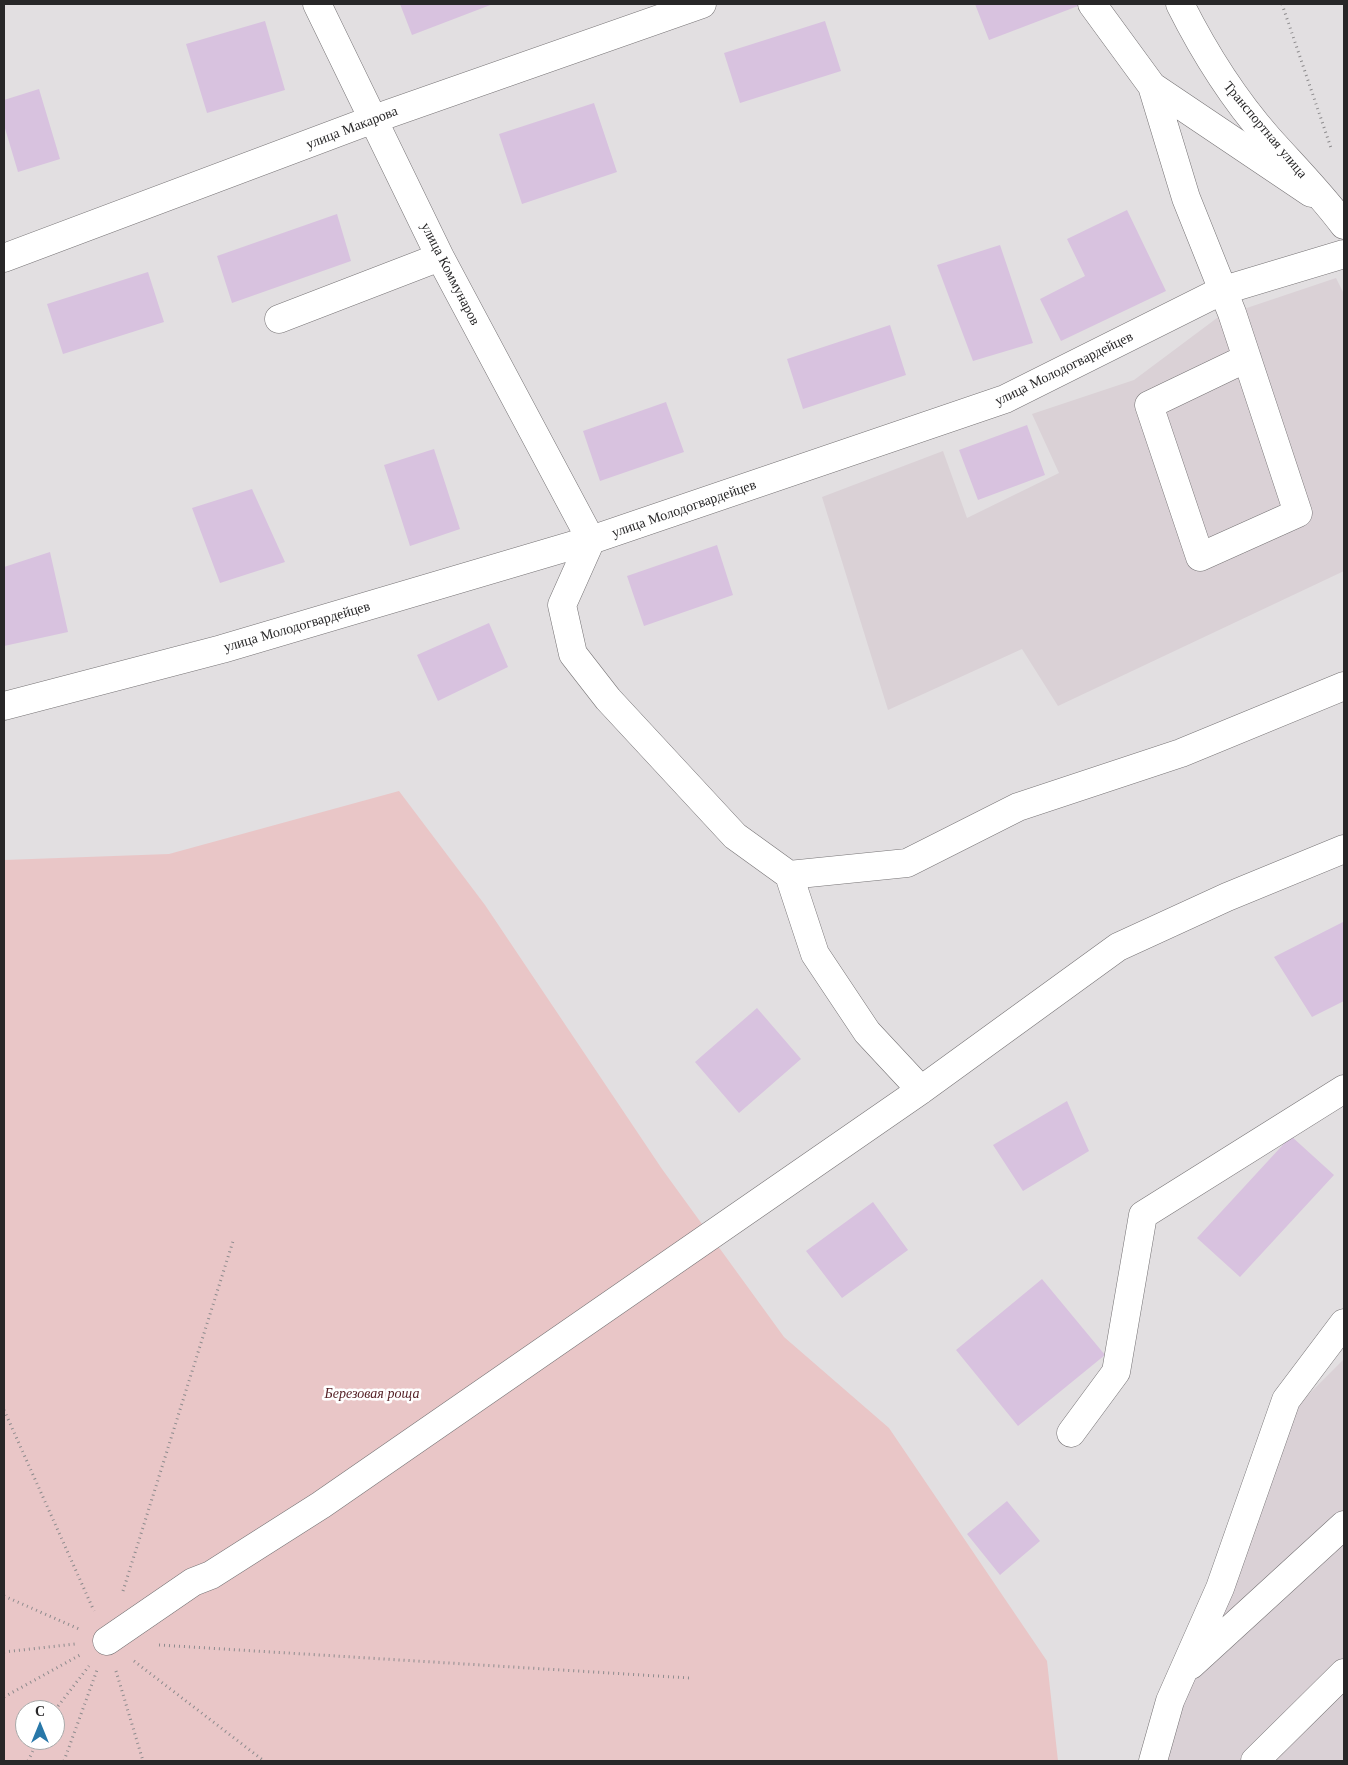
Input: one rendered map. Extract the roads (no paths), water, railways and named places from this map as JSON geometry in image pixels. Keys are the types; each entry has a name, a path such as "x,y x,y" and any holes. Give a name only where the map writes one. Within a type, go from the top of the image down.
{"street":[{"name":"улица Коммунаров","path":"317,4 440,257 592,540"},
{"name":"улица Макарова","path":"4,258 374,119 702,4"},
{"path":"1092,4 1152,86 1336,214"},
{"name":"Транспортная улица","path":"1180,4 1196,36 1225,83 1267,137 1336,214"},
{"path":"1152,86 1186,198 1232,313 1247,358 1298,513 1200,557 1149,405 1247,358"},
{"name":"улица Молодогвардейцев","path":"4,706 222,649 592,540 1005,399 1222,291 1344,254"},
{"path":"279,319 440,257"},
{"path":"592,540 562,604 573,654 608,699 735,836 789,875 815,954 867,1032 921,1090"},
{"path":"789,875 907,863 1018,807 1181,753 1344,686"},
{"path":"107,1641 193,1582 211,1574 321,1504 921,1090 1118,947 1227,897 1344,849"},
{"path":"1071,1433 1116,1372 1143,1215 1344,1089"},
{"path":"1153,1761 1170,1701 1220,1588 1286,1400 1344,1322"},
{"path":"1182,1673 1344,1524"},
{"path":"1255,1761 1344,1673"}],"park label":[{"name":"Березовая роща","path":"372,1394"}]}
